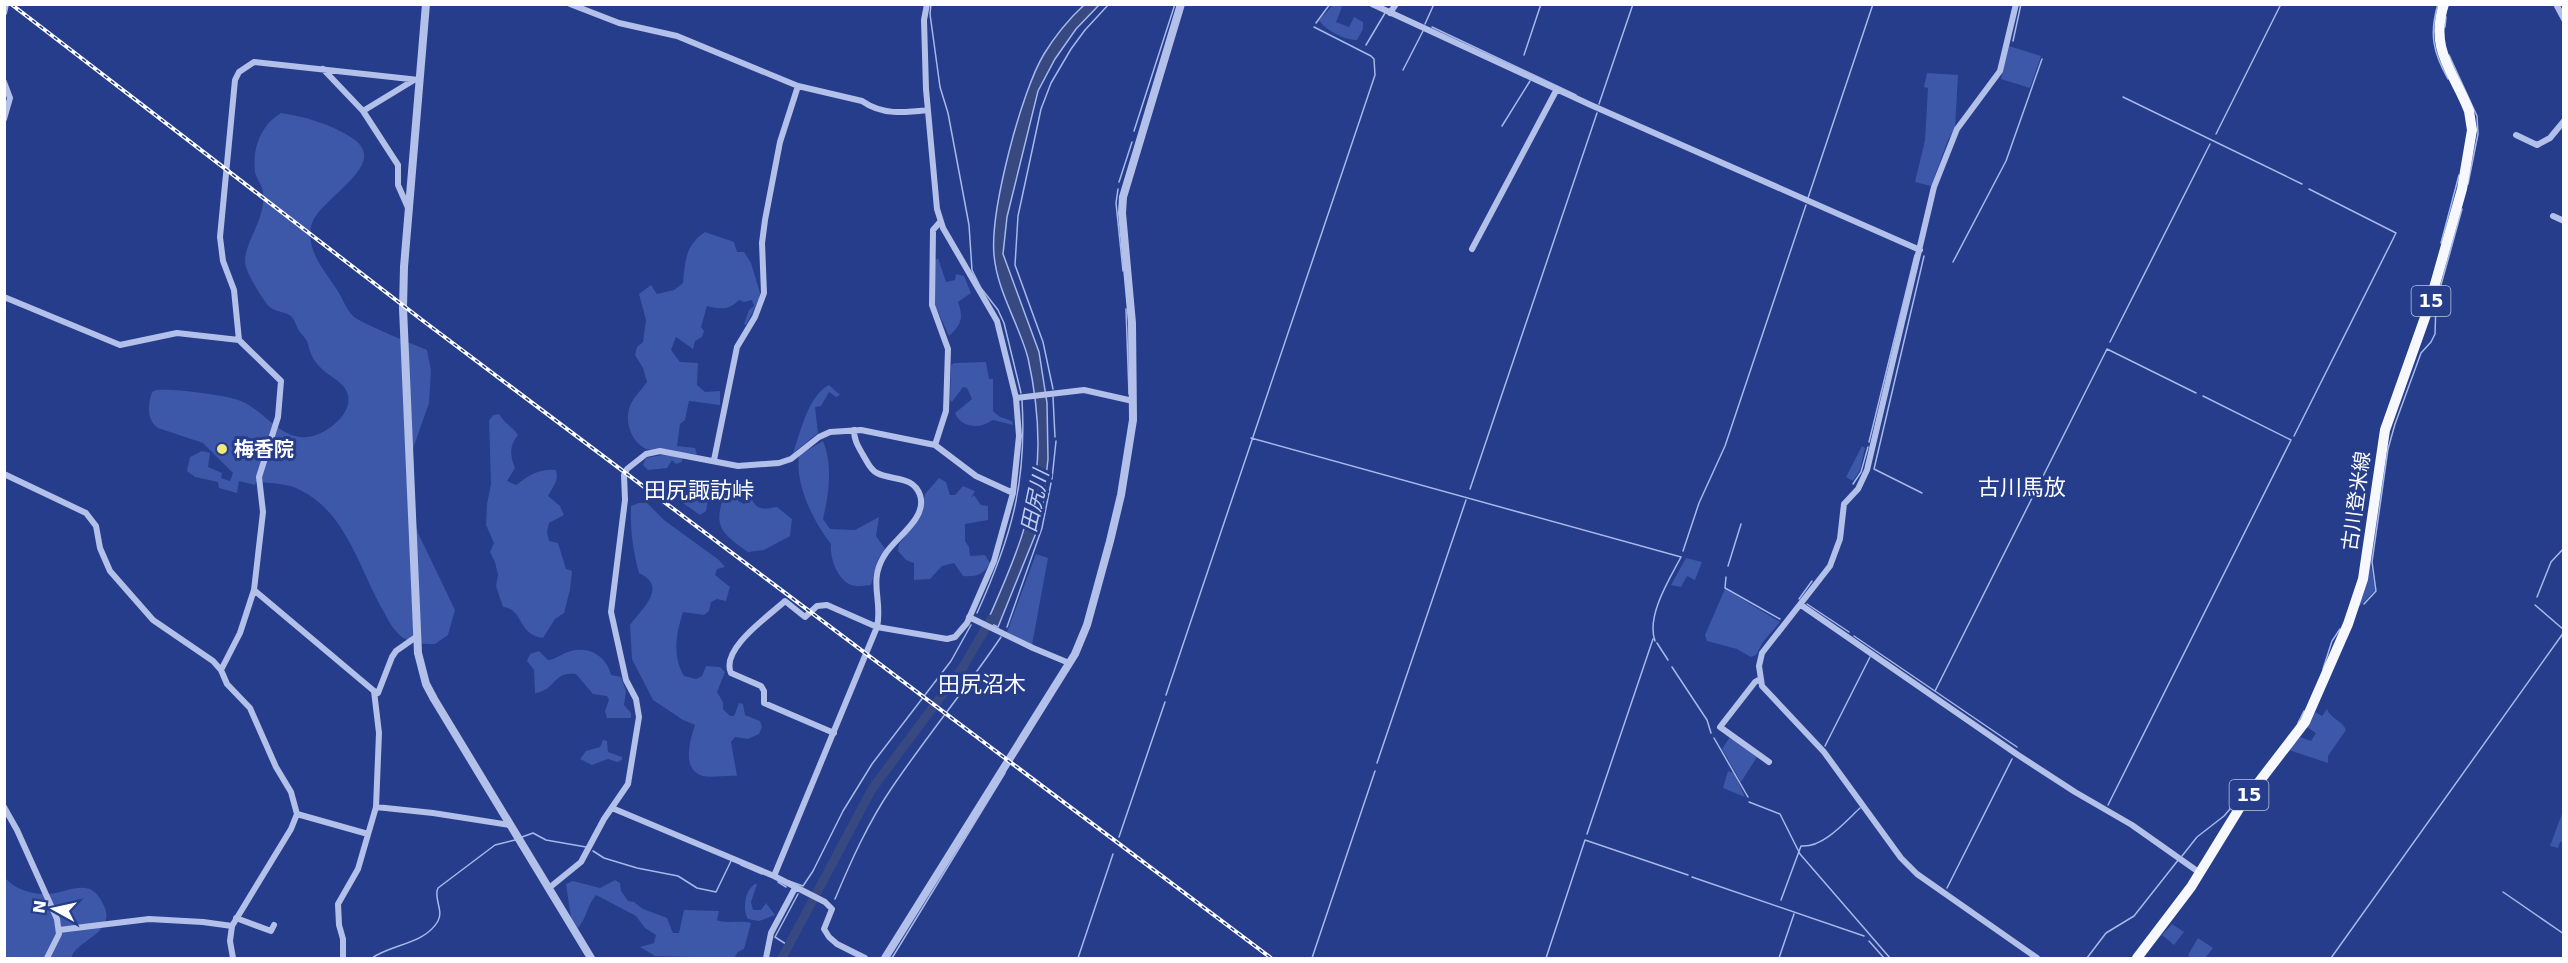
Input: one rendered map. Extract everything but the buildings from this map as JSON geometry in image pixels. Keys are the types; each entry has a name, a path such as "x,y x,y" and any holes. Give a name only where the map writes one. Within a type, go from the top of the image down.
{"main road":[{"name":"古川登米線","path":"2137,958 2200,873 2242,804 2305,722 2357,600 2366,559 2381,446 2436,285 2462,189 2471,140 2472,120 2469,111 2440,50 2439,28 2444,4"}],"street":[{"path":"4,13 6,4"},
{"path":"426,4 417,80 404,267 403,331 417,637 421,669 426,684 591,958"},
{"path":"570,4 619,23 677,36 798,86 862,101 870,107 895,113 927,110"},
{"path":"834,733 764,703 764,691 761,686 731,674 730,658 737,645 785,601 805,617 817,606 827,605 877,627 947,639 955,637 969,617 994,561 1013,493 1019,436 1016,398 997,321 940,222 934,193 927,110 924,20 927,4"},
{"path":"885,958 1069,663 1087,625 1110,541 1130,449 1133,401 1132,323 1122,213 1123,197 1181,4"},
{"path":"1372,4 1920,250"},
{"path":"1390,13 1396,4"},
{"path":"2016,4 2000,71 1957,129 1934,187 1867,470 1858,489 1844,504 1839,539 1830,566 1762,653 1759,661 1760,679 1768,693 1824,752 1901,858 1917,874 2037,958"},
{"path":"2556,4 2564,19"},
{"path":"239,340 234,290 223,261 220,237 235,80 239,72 254,62 417,80"},
{"path":"322,69 363,111 398,165 398,185 409,211"},
{"path":"363,111 417,80"},
{"path":"4,82 10,98 9,109 4,119"},
{"path":"714,460 737,347 742,335 755,317 764,293 762,243 765,220 780,142 798,86"},
{"path":"1472,249 1557,89"},
{"path":"2516,135 2537,145 2550,138 2564,121"},
{"path":"2553,216 2564,221"},
{"path":"935,445 946,411 948,349 932,305 933,230 940,222"},
{"path":"4,297 120,345 177,333 239,340 281,381 278,417 259,477 264,512 254,590 240,633 221,670"},
{"path":"1016,398 1084,390 1133,401"},
{"path":"774,876 877,627 879,618 875,581 878,568 884,555 920,512 920,496 908,481 880,475 871,469 855,441 854,430"},
{"path":"549,888 581,862 628,784 639,717 636,699 626,680 612,621 626,500 624,475 627,469 646,454 660,452 752,467 779,464 830,432 854,430 935,445 976,476 1013,493"},
{"path":"4,474 86,513 96,526 100,548 110,571 153,620 213,661 221,670 227,684 250,708 276,767 291,792 297,814 291,829 232,926 230,941 233,958"},
{"path":"254,590 378,693 396,651 417,637"},
{"path":"1801,604 2074,792 2132,825 2200,873"},
{"path":"969,617 1069,663"},
{"path":"1760,679 1755,682 1720,727 1769,762"},
{"path":"343,958 338,904 358,868 376,807 379,733 374,691"},
{"path":"4,807 22,840 57,919 58,938 47,958"},
{"path":"376,807 510,825"},
{"path":"612,808 774,876 825,902 832,909 824,929 829,937 865,958"},
{"path":"297,814 368,834"},
{"path":"766,958 771,933 795,888"},
{"path":"236,918 271,931 274,925"},
{"path":"59,930 149,919 232,926"}],"shaded area":[{"path":"1334,4 1342,7 1336,22 1349,27 1354,17 1363,22 1363,29 1357,40 1335,34 1319,20"},
{"path":"2009,46 2041,56 2030,88 2001,79"},
{"path":"1927,73 1958,75 1955,129 1948,140 1931,186 1915,182 1925,140 1928,88 1924,87"},
{"path":"281,113 333,127 349,136 361,147 364,158 359,169 316,216 311,227 310,236 314,254 353,316 427,350 431,370 429,403 408,463 407,484 418,533 455,610 448,635 435,644 410,641 396,632 375,596 351,545 330,514 317,501 297,488 285,485 256,482 255,485 239,481 237,493 219,488 218,482 195,477 187,471 190,457 202,451 210,453 208,467 222,473 221,478 230,481 233,473 203,443 158,428 151,420 149,407 152,392 156,390 199,392 241,401 294,436 305,437 323,432 342,416 346,409 348,395 344,387 315,362 307,342 292,317 268,306 247,270 245,261 249,242 262,211 262,188 255,172 255,154 263,131"},
{"path":"705,232 734,242 737,252 744,252 751,263 760,293 759,299 746,325 744,324 749,310 754,306 752,300 744,302 739,300 724,308 707,306 701,327 704,331 702,337 695,341 693,349 676,337 671,350 680,362 698,363 697,385 705,392 720,391 720,405 689,401 685,420 680,424 677,446 695,448 697,454 646,449 633,437 628,421 630,406 647,382 643,368 635,355 637,347 643,342 646,320 639,294 651,285 657,294 674,290 683,283 687,254 693,243"},
{"path":"938,258 946,282 955,280 956,274 964,276 971,293 958,302 961,313 960,321 949,336 934,303 935,261"},
{"path":"986,362 989,379 993,379 993,411 1000,417 1012,421 1013,425 993,420 983,425 967,425 955,413 972,399 967,388 963,387 952,402 950,400 951,365"},
{"path":"829,385 840,395 836,397 829,392 821,406 815,407 818,433 793,453 810,406 822,390"},
{"path":"499,414 518,435 511,451 515,468 507,481 516,485 525,478 545,470 556,470 557,474 548,496 560,506 564,515 549,523 547,532 549,541 558,543 566,569 572,571 564,613 555,619 543,638 529,632 514,612 503,607 496,586 498,575 490,552 494,543 486,525 491,484 489,421 493,415"},
{"path":"823,441 828,460 829,480 823,519 830,529 855,530 879,517 876,536 885,549 878,559 871,585 850,584 840,576 832,556 831,544 812,514 803,490 798,466 799,455"},
{"path":"1862,446 1865,448 1860,470 1853,481 1846,477"},
{"path":"662,455 682,457 682,462 676,464 672,460 667,468 648,470 643,465 646,458"},
{"path":"939,478 946,482 950,495 955,495 963,486 975,491 971,498 974,495 981,505 988,506 988,520 965,524 965,541 969,547 970,556 985,555 990,563 982,573 976,575 963,576 954,563 942,566 930,579 914,580 914,563 906,560 898,551 899,544 920,518 925,494"},
{"path":"734,480 739,486 738,501 744,504 752,500 757,506 763,508 777,507 792,519 790,536 764,550 748,552 728,537 720,523 719,516 728,483"},
{"path":"2382,485 2371,566 2375,590 2357,609"},
{"path":"697,495 708,500 706,511 700,515 683,503 685,498"},
{"path":"647,503 664,520 719,560 725,567 717,569 715,575 730,587 726,601 717,599 711,602 709,611 704,615 683,612 677,637 677,653 684,676 696,679 702,676 706,666 720,667 725,672 717,692 723,702 723,709 730,716 734,716 739,703 743,704 745,715 760,721 762,727 759,734 748,739 735,737 731,742 737,776 706,777 696,773 689,761 691,738 695,725 683,720 653,700 632,659 630,625 646,605 652,591 652,585 648,579 639,573 634,548 631,506"},
{"path":"1036,554 1048,558 1032,645 1007,632"},
{"path":"1686,558 1702,562 1695,580 1687,576 1681,587 1671,585"},
{"path":"1725,589 1780,622 1763,642 1756,655 1751,657 1737,649 1707,641 1705,635"},
{"path":"578,650 597,654 606,663 611,675 621,677 626,691 624,705 631,713 631,718 607,718 605,711 609,700 607,696 593,694 576,674 563,675 547,688 535,693 534,670 527,661 530,654 539,651 548,660"},
{"path":"2327,709 2346,730 2328,756 2328,763 2289,750 2300,737 2311,741 2316,733 2305,726 2315,712 2322,716"},
{"path":"1730,737 1757,757 1741,782 1722,749"},
{"path":"603,740 607,741 608,752 622,757 622,760 617,762 608,759 592,765 580,759 586,751 600,747"},
{"path":"1728,771 1734,773 1745,797 1723,788"},
{"path":"2563,811 2563,842 2560,842 2558,848 2550,846"},
{"path":"4,877 16,887 36,893 50,894 76,888 91,890 98,895 105,908 105,922 71,958 5,958"},
{"path":"615,880 620,883 621,891 628,901 667,918 673,933 679,933 684,910 719,911 717,920 751,923 744,949 734,958 655,956 640,947 654,943 656,935 645,928 636,916 596,895 578,928 571,918 566,884 573,881 600,888"},
{"path":"757,884 751,902 753,910 761,910 766,903 775,915 759,921 748,919 745,910 747,895"},
{"path":"2172,924 2184,932 2174,945 2162,935"},
{"path":"2198,938 2213,948 2205,958 2190,958 2188,955"}],"water":[{"path":"1084,5 1099,5 1076,29 1055,59 1038,91 1007,217 1003,254 1039,352 1047,403 1048,459 1043,504 1036,533 998,627 987,622 1022,536 1034,491 1038,444 1035,401 1028,358 999,282 996,268 994,235 997,210 1009,152 1035,72 1053,41"}],"waterway":[{"path":"931,4 930,14 940,87 948,113 969,225 972,270 1004,323 1021,393"},
{"path":"1053,389 1043,342 1015,265 1018,216 1041,109 1051,83 1071,49 1109,4"},
{"path":"1134,131 1175,4"},
{"path":"1316,23 1330,4"},
{"path":"1425,24 1434,4"},
{"path":"1524,55 1541,4"},
{"path":"1599,104 1633,4"},
{"path":"1808,198 1873,4"},
{"path":"2013,41 2021,4"},
{"path":"2216,134 2281,4"},
{"path":"2438,4 2433,34 2434,43 2448,79"},
{"path":"1366,45 1385,13"},
{"path":"2445,27 2446,17"},
{"path":"1166,695 1375,75 1374,59 1371,56 1314,27"},
{"path":"1432,27 1576,95"},
{"path":"1403,70 1423,31"},
{"path":"2449,55 2477,116 2478,134 2468,184"},
{"path":"1953,262 2006,161 2042,59"},
{"path":"1502,126 1530,81"},
{"path":"2123,97 2302,184"},
{"path":"1470,489 1597,113"},
{"path":"1119,182 1132,142"},
{"path":"2110,342 2210,144"},
{"path":"2441,243 2459,175"},
{"path":"1118,189 1116,203 1123,271"},
{"path":"2294,436 2396,233 2309,189"},
{"path":"1683,551 1699,503 1725,446 1806,205"},
{"path":"2364,604 2376,591 2372,562 2388,449 2421,353 2435,334 2436,303 2462,209"},
{"path":"1869,442 1915,255"},
{"path":"1922,493 1874,469 1924,256"},
{"path":"1126,309 1129,394"},
{"path":"1935,691 2107,349 2196,393"},
{"path":"2108,805 2291,440 2203,396"},
{"path":"1053,397 1055,437"},
{"path":"977,613 999,560 1014,510 1022,458 1022,400"},
{"path":"1251,438 1681,557 1656,610 1653,631 1655,641"},
{"path":"1052,479 1056,441"},
{"path":"1853,484 1861,472 1868,447"},
{"path":"1007,627 1042,528 1051,483"},
{"path":"1377,763 1466,500"},
{"path":"1728,566 1741,524"},
{"path":"2537,597 2551,562 2564,548"},
{"path":"1726,577 1725,588 1780,619"},
{"path":"1799,599 1812,581"},
{"path":"1807,604 1849,632"},
{"path":"2535,605 2564,630"},
{"name":"田尻川","path":"782,958 872,789 963,667 991,619"},
{"path":"789,881 803,886 843,811 872,764 951,661 971,625"},
{"path":"2323,669 2332,641 2340,629"},
{"path":"2331,958 2564,632"},
{"path":"1854,636 2017,747"},
{"path":"835,899 860,843 883,802 1001,637"},
{"path":"1587,834 1653,639"},
{"path":"1657,643 1668,660"},
{"path":"1825,746 1870,657"},
{"path":"1672,667 1707,720 1711,733"},
{"path":"1119,837 1165,702"},
{"path":"2298,723 2304,711"},
{"path":"1714,738 1748,797"},
{"path":"1947,888 2012,759"},
{"path":"1312,958 1375,771"},
{"path":"892,958 1005,773"},
{"path":"2182,856 2197,837 2224,816 2247,789"},
{"path":"1749,802 1780,814 1800,854 1890,958"},
{"path":"1781,900 1801,846 1809,846 1825,839 1860,808"},
{"path":"522,837 533,833 546,840 586,847"},
{"path":"372,958 425,935 440,917 438,888 495,845 515,840"},
{"path":"1546,958 1585,840 1688,875"},
{"path":"593,851 604,858 637,868 678,876 697,888 716,892 731,861"},
{"path":"1078,958 1113,854"},
{"path":"2087,958 2106,933 2134,916 2179,859"},
{"path":"741,865 762,874"},
{"path":"1692,877 1864,936"},
{"path":"778,882 786,887"},
{"path":"2503,892 2564,934"},
{"path":"789,946 775,937 798,894"},
{"path":"1779,958 1794,914"},
{"path":"1869,941 1884,958"}],"railway":[{"path":"11,4 422,320 1271,958"}],"place":[{"name":"梅香院","path":"222,449"}],"district":[{"name":"古川馬放","path":"2022,487"},
{"name":"田尻諏訪峠","path":"699,490"},
{"name":"田尻沼木","path":"982,684"}]}
